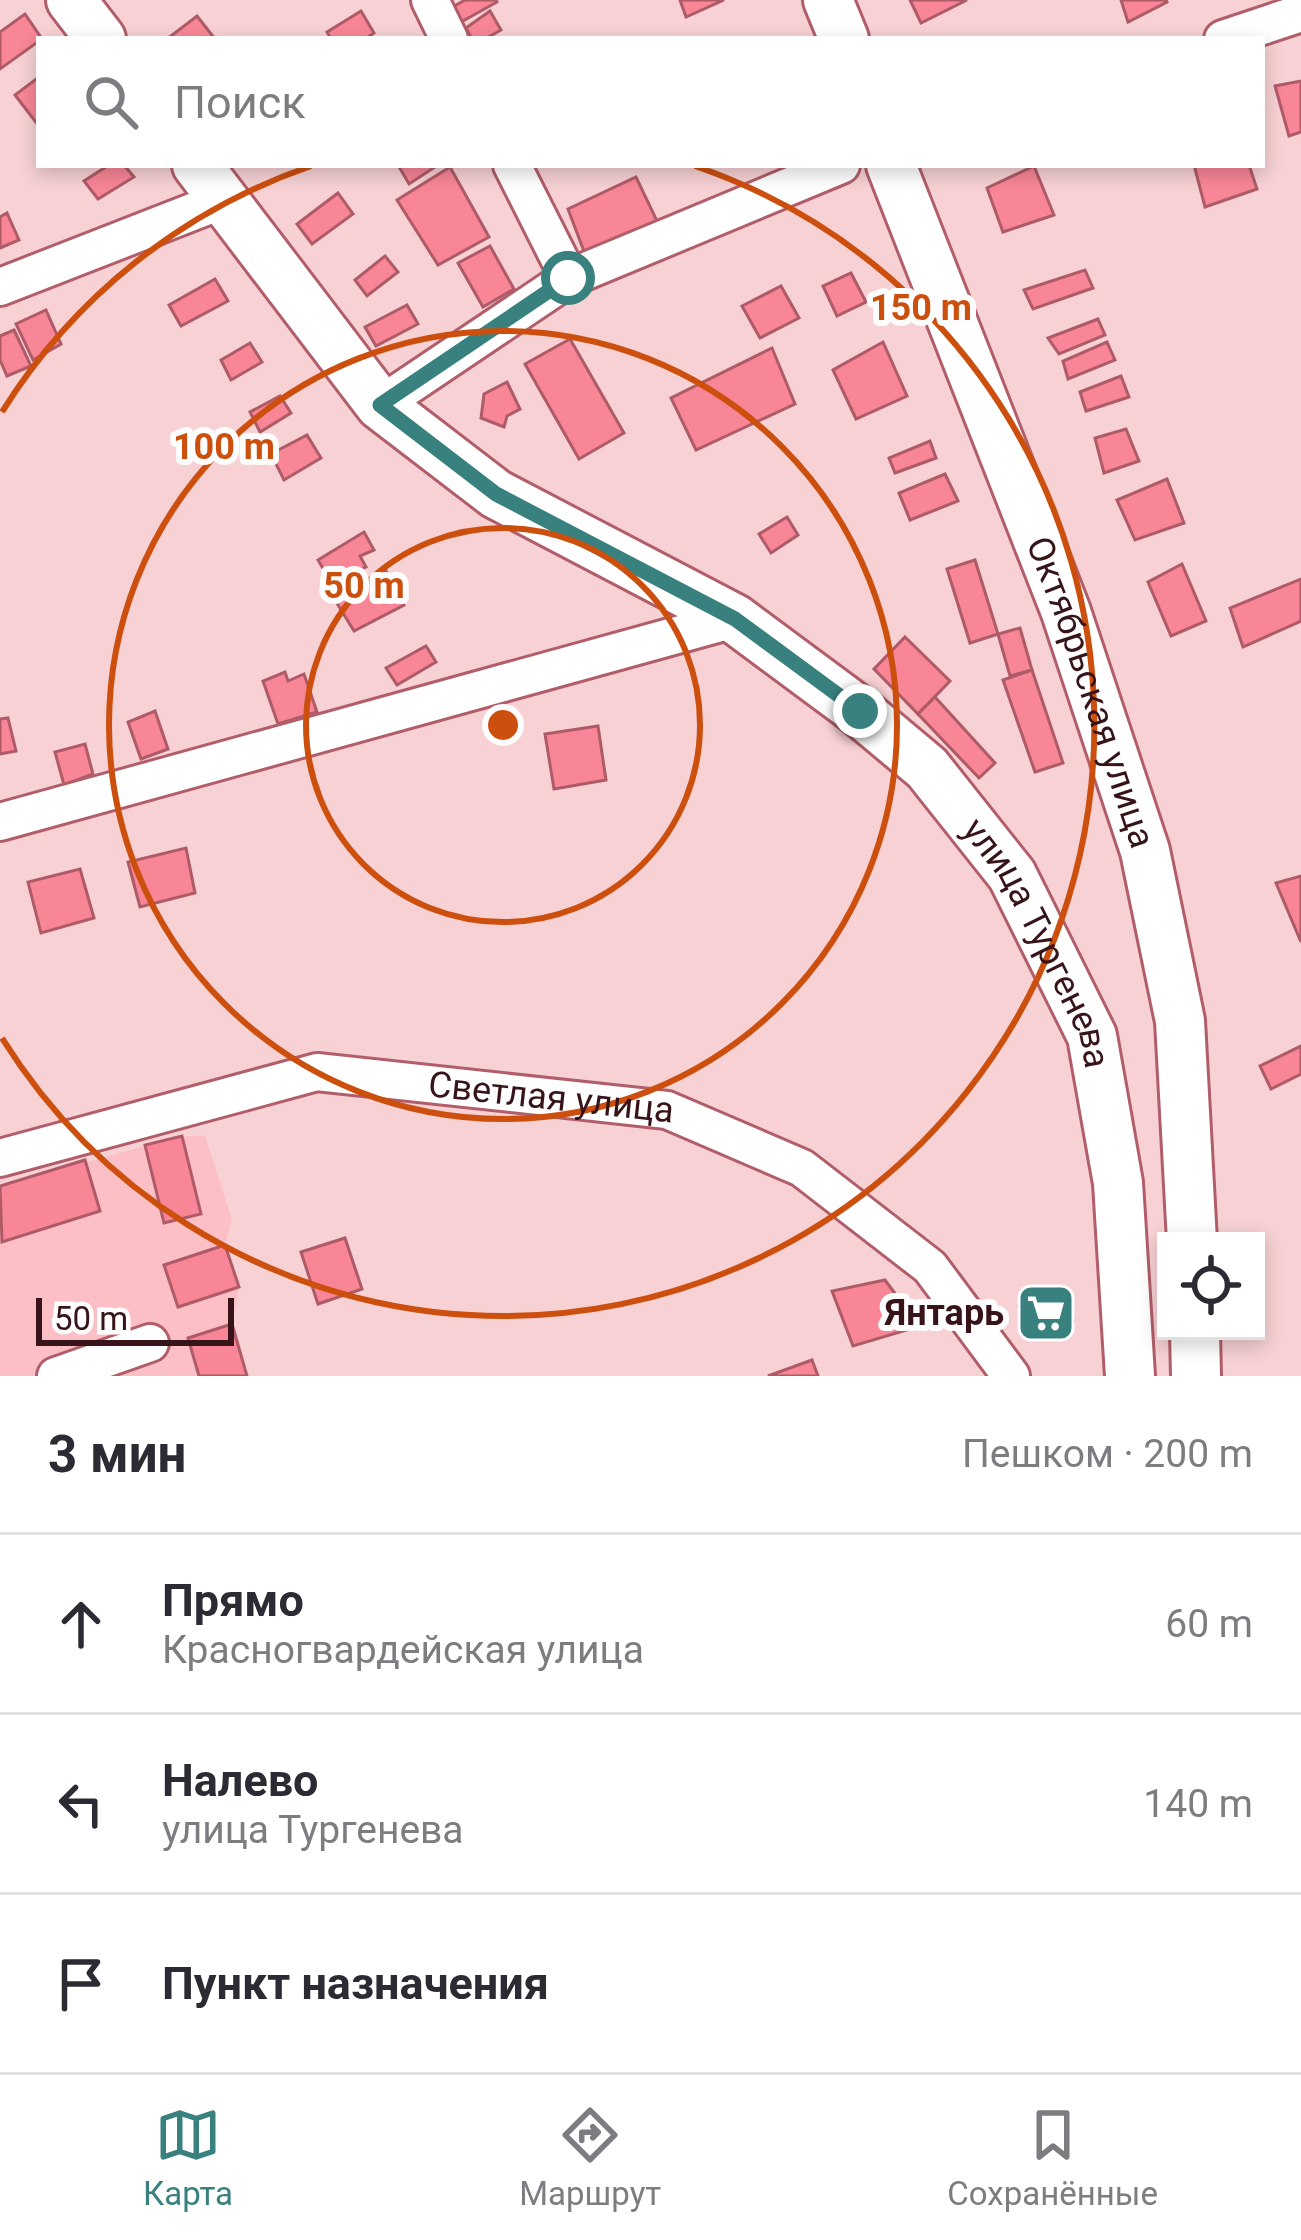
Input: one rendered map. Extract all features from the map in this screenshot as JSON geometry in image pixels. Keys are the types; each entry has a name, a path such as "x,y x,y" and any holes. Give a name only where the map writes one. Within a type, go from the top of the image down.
{"main road":[{"path":"71,0 99,36"},
{"path":"828,0 843,36"},
{"name":"Октябрьская улица","path":"892,168 1066,612 1145,851 1180,1021 1192,1232"},
{"name":"улица Тургенева","path":"210,182 380,405 496,494 735,619 860,711 927,768 1012,875 1092,1036 1118,1183 1130,1376"},
{"path":"1195,1340 1196,1376"}],"street":[{"path":"430,0 448,36"},
{"path":"1232,36 1301,14"},
{"path":"513,168 568,278"},
{"path":"380,405 568,278 835,168"},
{"path":"0,287 210,182"},
{"path":"0,822 735,619"},
{"name":"Светлая улица","path":"0,1158 317,1072 667,1111 802,1168 930,1268 1002,1374"},
{"path":"56,1376 150,1343"}],"shaded area":[{"path":"182,1136 205,1136 232,1220 225,1245 239,1287 232,1324 247,1376 0,1376 0,1186"}],"building":[{"path":"465,0 497,2 461,22 451,8"},
{"path":"680,0 724,0 686,17"},
{"path":"910,0 967,0 921,23"},
{"path":"1121,0 1166,0 1167,2 1128,22"},
{"path":"361,11 374,33 329,36 327,32"},
{"path":"490,11 501,30 490,36 470,36 466,28"},
{"path":"25,14 40,36 0,69 0,32"},
{"path":"197,16 213,36 171,36"},
{"path":"36,79 36,122 15,95"},
{"path":"1301,81 1301,132 1289,136 1275,86"},
{"path":"104,168 126,168 134,177 98,199 84,181"},
{"path":"400,168 433,168 409,184"},
{"path":"451,168 489,237 438,265 397,200"},
{"path":"1035,168 1054,215 1003,232 987,188"},
{"path":"1195,168 1250,168 1257,189 1205,207"},
{"path":"636,177 657,221 585,254 568,209"},
{"path":"338,193 353,214 312,244 297,224"},
{"path":"7,213 19,240 0,248 0,217"},
{"path":"490,246 514,289 483,307 458,263"},
{"path":"385,256 398,272 367,296 355,280"},
{"path":"1085,270 1093,288 1033,309 1024,290"},
{"path":"851,273 866,302 837,316 823,286"},
{"path":"215,279 228,301 181,326 169,305"},
{"path":"781,286 799,318 760,338 742,306"},
{"path":"407,305 418,324 376,346 365,327"},
{"path":"46,310 61,344 33,360 16,324"},
{"path":"1098,319 1105,335 1059,354 1048,338"},
{"path":"14,330 31,366 7,376 0,360 0,336"},
{"path":"570,339 624,433 579,459 525,364"},
{"path":"883,342 907,396 856,419 833,370"},
{"path":"1107,342 1115,360 1068,379 1063,361"},
{"path":"250,343 262,362 231,380 221,360"},
{"path":"772,348 795,404 696,450 671,398"},
{"path":"1121,376 1129,397 1086,411 1080,392"},
{"path":"507,382 520,409 507,416 504,427 481,418 484,394"},
{"path":"280,396 291,413 260,432 250,412"},
{"path":"1126,429 1139,461 1104,473 1095,438"},
{"path":"307,435 321,458 284,480 271,454"},
{"path":"930,441 936,458 895,473 889,458"},
{"path":"945,474 958,501 910,520 899,493"},
{"path":"1167,479 1184,523 1135,540 1117,500"},
{"path":"787,517 798,535 771,553 759,534"},
{"path":"364,532 374,550 360,556 366,567 333,585 318,560"},
{"path":"975,560 998,634 970,643 947,569"},
{"path":"1182,564 1206,621 1171,636 1148,582"},
{"path":"386,571 404,605 354,631 335,600"},
{"path":"1301,579 1301,621 1243,647 1230,608"},
{"path":"1020,628 1032,670 1010,676 998,634"},
{"path":"905,637 950,681 918,714 874,669"},
{"path":"426,646 436,662 397,685 386,668"},
{"path":"1032,670 1063,763 1035,772 1003,680"},
{"path":"285,672 288,681 304,674 317,712 278,724 263,681"},
{"path":"935,697 995,763 979,778 918,714"},
{"path":"155,711 168,749 141,759 128,722"},
{"path":"8,718 16,751 0,754 0,719"},
{"path":"598,726 606,780 554,789 545,734"},
{"path":"85,744 93,774 64,785 55,752"},
{"path":"186,848 195,893 140,907 128,862"},
{"path":"80,869 94,918 41,933 28,882"},
{"path":"1301,876 1301,942 1276,883"},
{"path":"1301,1046 1301,1074 1271,1089 1260,1066"},
{"path":"182,1136 201,1214 164,1223 145,1145"},
{"path":"85,1160 100,1211 2,1242 0,1186"},
{"path":"345,1238 362,1289 318,1304 301,1252"},
{"path":"225,1245 239,1287 178,1307 164,1265"},
{"path":"885,1280 905,1307 910,1329 853,1346 832,1291"},
{"name":"Янтарь","path":"1055,1287 1073,1320 1037,1339 1019,1306"},
{"path":"232,1324 247,1376 199,1376 188,1338"},
{"path":"812,1360 818,1376 768,1376"}],"place":[{"name":"Янтарь","path":"1046,1313"}],"route":[{"path":"568,278 380,405 496,494 735,619 860,711"}]}
